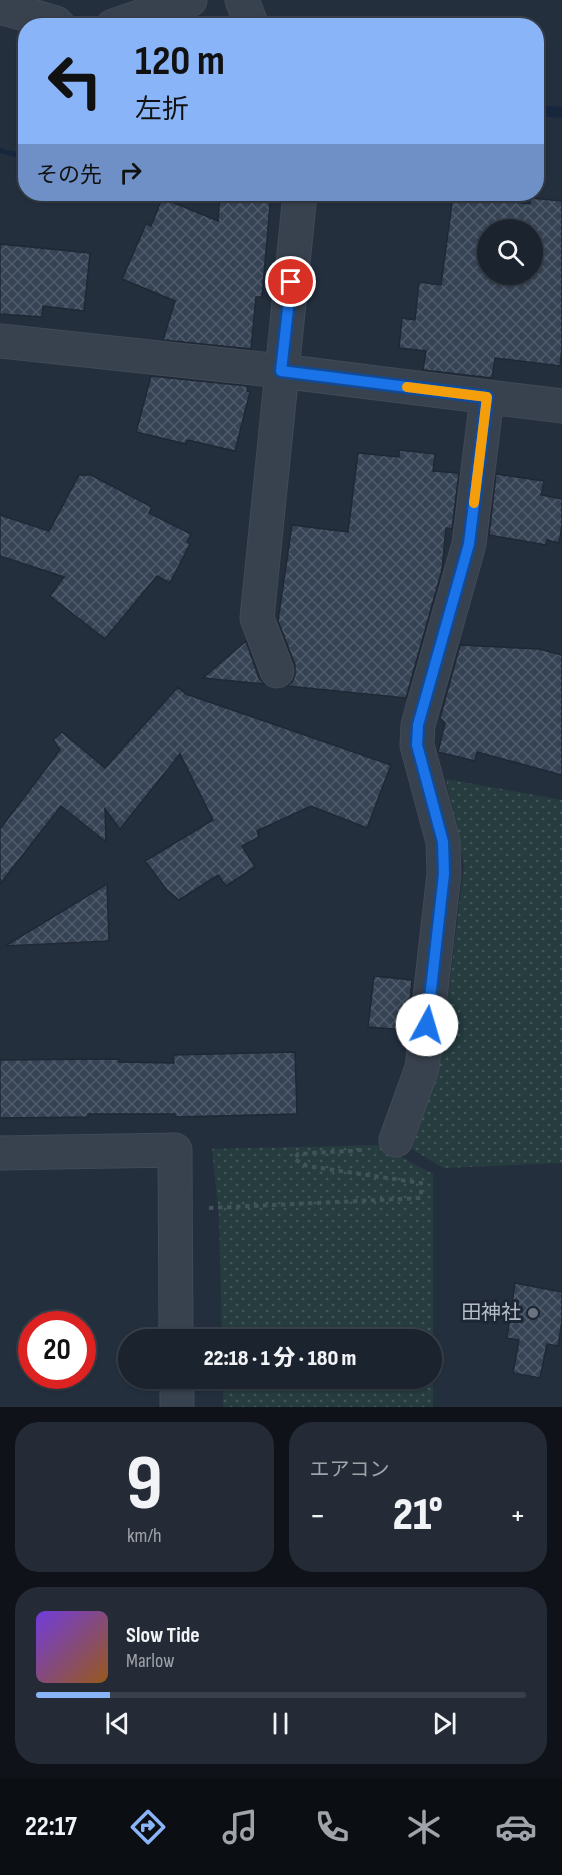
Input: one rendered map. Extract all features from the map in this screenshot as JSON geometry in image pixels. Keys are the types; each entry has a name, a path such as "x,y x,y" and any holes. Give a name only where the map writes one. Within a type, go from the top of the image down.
{"street":[{"path":"137,18 190,0"},
{"path":"242,0 249,18"},
{"path":"0,7 38,18"},
{"path":"277,671 257,618 299,201"},
{"path":"0,341 281,371 562,406"},
{"path":"381,1145 422,1068 444,874 443,842 417,745 418,725 469,544 487,397"},
{"path":"0,1153 175,1150 177,1329"},
{"path":"177,1389 177,1407"}],"path":[{"path":"203,1208 421,1198 421,1183 307,1167 294,1159 298,1154 381,1145"}],"green space":[{"path":"446,779 562,800 562,1163 443,1168 412,1149 440,1063 464,866"},
{"path":"379,1145 433,1174 433,1329 222,1329 219,1216 212,1149"},
{"path":"223,1389 433,1389 433,1407 223,1407"}],"water":[{"path":"544,106 562,107 562,118 544,117"},
{"path":"0,147 18,152 18,158 0,153"}],"building":[{"path":"544,199 562,201 560,366 495,358 492,378 423,370 426,351 399,348 402,318 415,320 419,282 441,285 452,201 504,201 530,204 530,201"},
{"path":"161,201 169,201 218,221 219,201 270,201 262,297 256,297 251,349 163,340 175,301 122,279 146,224 151,226"},
{"path":"0,244 90,253 84,311 43,306 42,317 0,314"},
{"path":"151,376 248,386 247,391 250,392 235,451 187,440 186,444 136,432"},
{"path":"399,450 435,454 433,471 459,473 452,529 446,528 442,570 406,698 287,686 295,675 295,665 278,621 292,525 348,532 358,453 399,457"},
{"path":"496,474 544,481 541,495 562,499 559,543 547,540 546,545 489,535"},
{"path":"79,475 91,475 152,507 149,513 191,534 187,542 190,544 170,583 157,576 105,639 50,596 64,577 0,556 0,515 49,531"},
{"path":"246,641 259,678 264,684 203,678"},
{"path":"460,645 539,649 562,655 562,775 477,752 475,761 438,752 445,723 440,718"},
{"path":"178,687 186,694 391,765 367,828 311,806 257,831 259,837 242,846 255,867 226,886 218,875 179,900 167,890 145,861 213,820 180,754 120,829 105,809 106,842 61,806 0,884 0,829 60,750 53,740 62,732 105,768"},
{"path":"107,884 109,941 5,946"},
{"path":"374,976 412,980 407,1030 368,1027"},
{"path":"295,1052 297,1114 175,1117 175,1114 88,1114 88,1117 0,1118 0,1060 119,1059 119,1062 174,1063 173,1055"},
{"path":"515,1283 562,1292 562,1321 558,1346 547,1344 540,1378 513,1373 519,1340 507,1338"}],"slow traffic":[{"path":"407,387 487,397 474,503"}],"place":[{"name":"田神社","path":"533,1313"}],"route":[{"path":"291,282 281,371 487,397 469,544 418,725 417,745 443,842 444,874 427,1025"}]}
